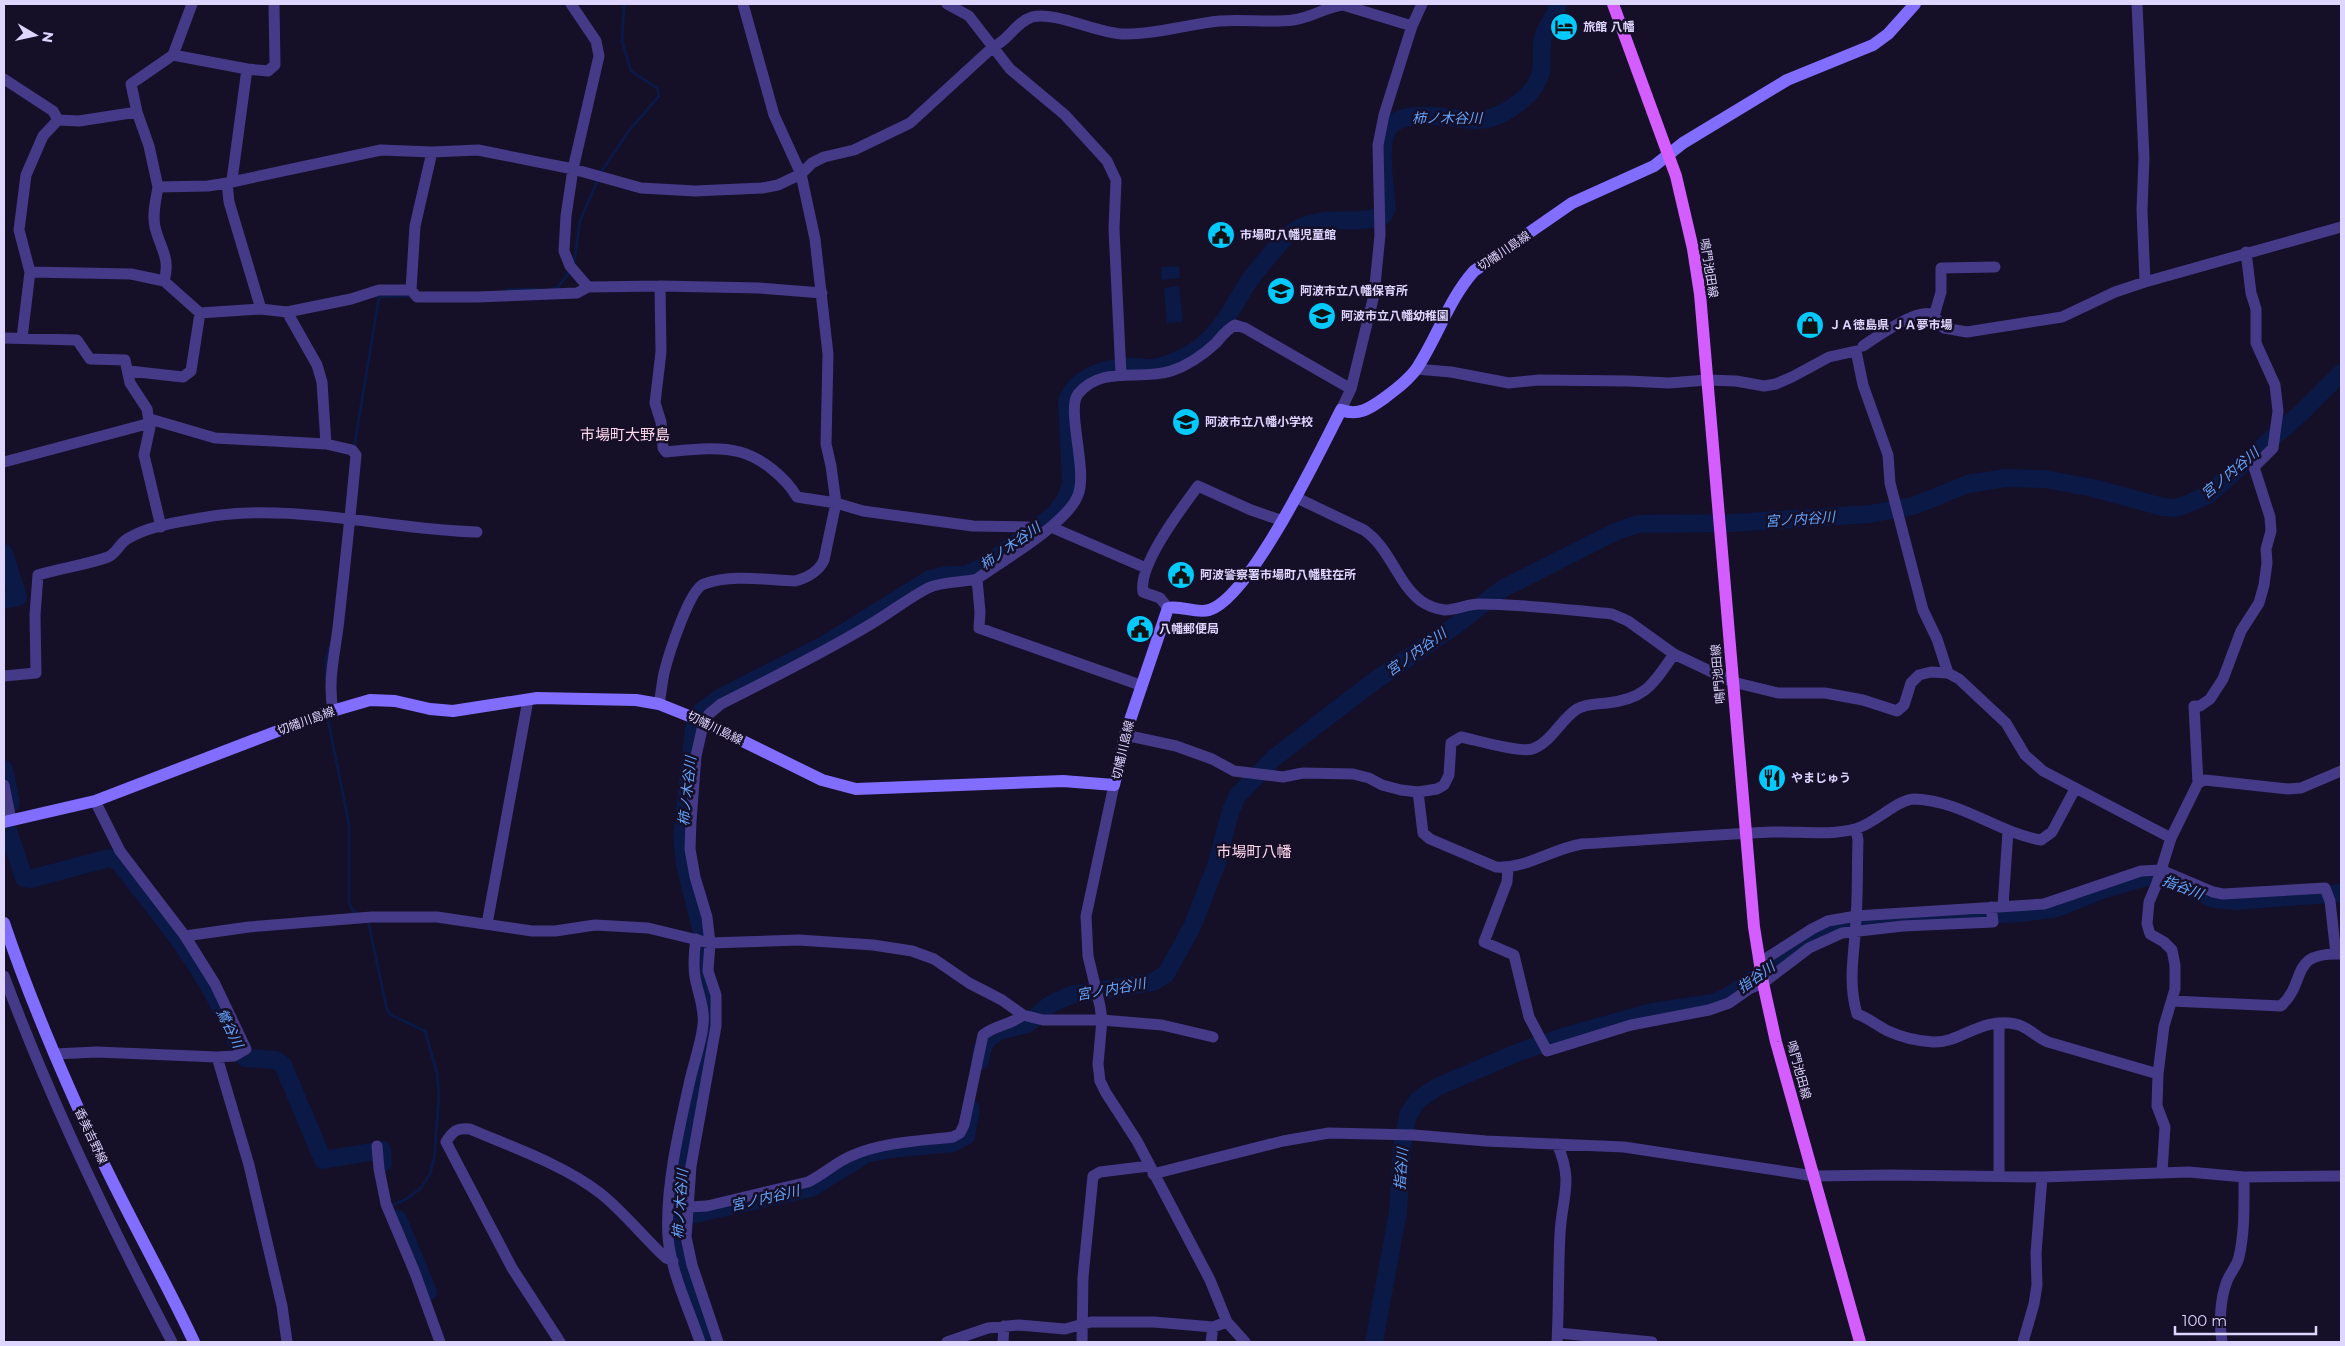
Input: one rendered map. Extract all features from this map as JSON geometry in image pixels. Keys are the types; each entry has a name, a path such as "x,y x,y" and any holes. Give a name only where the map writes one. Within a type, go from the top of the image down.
{"main road":[{"name":"鳴門池田線","path":"1613,4 1676,176 1693,249 1700,294 1746,833 1761,973 1776,1042 1860,1342"},
{"name":"切幡川島線","path":"1341,410 1353,413 1370,409 1401,386 1416,369 1461,286 1474,271 1572,203 1654,166 1683,144 1787,80 1873,45 1888,34 1915,4"},
{"path":"1168,608 1177,606 1209,610 1224,601 1256,563 1283,521 1341,410"},
{"name":"切幡川島線","path":"8,821 95,801 329,711 370,700 389,701 430,709 453,711 528,700 566,697 636,700 659,704 700,720 811,775 844,787 879,789 1063,781 1114,786 1125,736 1140,685 1168,608"},
{"name":"香美吉野線","path":"4,923 28,994 101,1159 194,1342"}],"street":[{"path":"164,281 167,270 166,257 155,227 154,214 158,187 149,146 131,84 173,55 192,4"},
{"path":"173,55 247,69 268,71 275,65 274,4"},
{"path":"570,4 596,41 599,56 573,169 566,216 564,251 572,269 588,288"},
{"path":"659,704 664,673 687,606 698,588 702,584 737,578 795,581 802,579 821,566 824,560 836,503 832,466 826,444 828,354 822,293 807,193 801,174 774,115 743,4"},
{"path":"947,4 969,16 1010,68 1065,115 1107,161 1116,180 1114,229 1121,374"},
{"path":"1341,410 1351,389 1374,295 1380,206 1378,145 1384,115 1412,26 1422,4"},
{"path":"2137,4 2144,158 2142,210 2145,282"},
{"path":"158,187 208,186 381,150 396,149 432,152 478,150 573,169 641,188 695,191 762,188 778,185 801,174 812,163 824,157 854,150 910,123 993,47 1000,44 1021,24 1032,17 1064,21 1105,32 1123,34 1220,21 1291,20 1306,18 1332,6 1343,5 1412,26"},
{"path":"247,69 229,181 229,202 261,309"},
{"path":"4,79 53,111 58,120"},
{"path":"22,338 30,272 19,230 26,175 43,136 58,120 79,121 138,112"},
{"path":"414,293 415,226 432,152"},
{"path":"1863,346 1886,331 1921,314 1928,313 1934,316 1944,328 1967,332 1979,328 2062,317 2115,292 2145,282 2246,252 2341,227"},
{"path":"2162,1172 2165,1127 2157,1106 2158,1074 2164,1026 2175,989 2175,965 2172,950 2164,942 2150,934 2147,924 2149,902 2160,875 2171,838 2198,783 2194,706 2200,706 2210,698 2223,679 2241,631 2259,604 2267,562 2266,549 2271,531 2270,517 2254,467 2273,448 2278,411 2275,384 2256,343 2256,309 2251,293 2246,252"},
{"path":"1934,316 1941,292 1941,268 1995,267"},
{"path":"30,272 131,274 164,281 200,313 261,309 287,312 351,299 379,290 477,297 577,293 588,288 660,286 760,288 822,293"},
{"path":"660,286 661,352 656,403 661,422 663,448 666,452 711,450 741,452 776,471 789,482 797,496 836,503 864,511 972,526 1036,531 1051,527 1067,513 1078,495 1081,482 1074,407 1076,396 1084,387 1093,382 1121,374 1145,375 1170,371 1192,361 1235,325 1246,328 1351,389"},
{"path":"287,312 317,365 322,382 326,444"},
{"path":"129,371 183,377 191,371 200,313"},
{"path":"4,338 77,340 90,359 125,360 129,371 130,383 147,409 150,423 144,455 161,527"},
{"path":"1416,369 1451,372 1509,383 1539,380 1628,380 1669,383 1707,380 1736,381 1764,386 1776,384 1829,357 1856,350 1863,385 1888,455 1890,483 1922,610 1937,639 1948,673"},
{"path":"4,462 150,423 215,438 326,444 353,451 339,622 332,666 329,711"},
{"path":"1168,608 1160,598 1143,592 1141,582 1146,568 1169,528 1198,486 1251,510 1283,521"},
{"path":"1295,497 1373,536 1420,600 1434,608 1448,610 1478,604 1612,614 1628,621 1674,654 1733,682 1778,692 1825,693 1862,700 1897,711 1904,705 1911,682 1919,675 1930,672 1948,673 1959,679 2006,723 2024,755 2043,771 2171,838"},
{"path":"4,676 36,674 35,615 38,575 110,556 126,539 161,527 202,518 242,513 347,520 433,531 477,532"},
{"path":"1051,527 1146,568"},
{"path":"700,1342 673,1261 668,1239 682,1203 691,1166 716,1026 716,995 708,970 703,941 707,917 695,877 690,849 700,720 721,704 814,657 880,619 928,588 944,582 963,582 976,579 1036,531"},
{"path":"976,579 980,612 979,628 1140,685"},
{"path":"1125,736 1176,746 1212,759 1234,771 1283,777 1303,773 1353,774 1369,778 1382,785 1418,792 1437,789 1444,785 1449,775 1451,743 1462,737 1532,750 1544,742 1579,707 1626,701 1643,693 1674,654"},
{"path":"487,924 528,700"},
{"path":"2198,783 2204,780 2288,789 2301,788 2341,771"},
{"path":"4,785 8,821"},
{"path":"1114,786 1086,916 1088,956 1102,1020 1098,1064 1100,1081 1129,1127 1210,1280 1227,1322 1245,1342"},
{"path":"1418,792 1423,833 1430,839 1496,868 1508,868 1518,866 1563,847 1582,844 1746,833 1803,831 1827,833 1856,829 1890,812 1902,801 1915,800 1959,809 1984,818 2008,831 2041,840 2052,832 2075,789"},
{"path":"54,1054 97,1052 217,1058 246,1049 215,984 185,936 120,851 95,801"},
{"path":"1856,829 1858,840 1856,924 1851,974 1852,996 1858,1014 1887,1031 1913,1039 1935,1042 1951,1038 1981,1025 2016,1024 2029,1030 2035,1038 2158,1074"},
{"path":"1508,868 1507,882 1484,942 1514,955 1529,1017 1547,1051 1631,1025 1709,1010 1729,1003 1749,989 1761,973 1812,928 1828,921 1903,926 1993,922 2008,831"},
{"path":"1995,911 2044,904 2141,871 2223,894 2325,888 2328,894 2339,954 2308,959 2302,966 2288,1000 2281,1006 2172,1001"},
{"path":"185,936 249,927 372,917 437,917 532,931 555,931 594,925 648,928 703,941 799,940 912,951 934,959 969,983 1002,1000 1026,1016 1043,1020 1102,1020 1162,1025 1213,1037"},
{"path":"1761,973 1842,933 1856,924"},
{"path":"703,941 694,955 695,977 703,1004 703,1026 689,1081 682,1203 692,1265 718,1342"},
{"path":"4,976 32,1051 59,1114 172,1342"},
{"path":"682,1203 706,1206 808,1182 822,1176 848,1157 872,1147 953,1138 960,1133 964,1125 983,1035 993,1028 1026,1016"},
{"path":"1999,1023 1999,1176"},
{"path":"217,1058 249,1166 282,1306 287,1342"},
{"path":"560,1342 512,1268 446,1142 453,1131 461,1128 470,1129 560,1168 602,1195 666,1258 673,1261"},
{"path":"1082,1342 1081,1326 1091,1186 1094,1176 1100,1172 1151,1170 1329,1133 1397,1134 1644,1149 1814,1176 2042,1177 2162,1172 2189,1172 2244,1177 2341,1176"},
{"path":"1557,1144 1564,1161 1567,1177 1560,1233 1557,1338 1652,1342"},
{"path":"377,1150 386,1204 415,1273 440,1342"},
{"path":"2023,1342 2034,1304 2037,1285 2036,1253 2042,1177"},
{"path":"2222,1342 2220,1332 2223,1294 2227,1280 2238,1261 2241,1248 2244,1177"},
{"path":"947,1342 988,1328 1019,1324 1065,1329 1091,1322 1137,1322 1213,1327 1227,1322"},
{"path":"1003,1342 1004,1326"},
{"path":"1211,1342 1213,1327"}],"water":[{"path":"1179,266 1180,278 1162,280 1161,267"},
{"path":"1179,286 1183,322 1167,323 1164,288"}],"waterway":[{"path":"574,264 580,221 601,172 628,132 659,96 657,88 631,71 622,41 624,4"},
{"name":"柿ノ木谷川","path":"707,1342 677,1248 679,1184 693,1101 711,1026 711,1003 701,974 702,933 685,865 682,837 694,728 702,711 721,697 824,645 930,579 947,575 966,575 983,567 1054,515 1067,497 1071,483 1067,401 1077,386 1092,375 1110,369 1159,367 1180,359 1203,345 1220,327 1254,274 1279,244 1297,230 1312,223 1322,221 1363,220 1383,216 1387,208 1383,145 1388,129 1396,122 1417,116 1469,120 1490,118 1517,104 1531,92 1538,80 1541,71 1544,33 1557,10 1558,4"},
{"path":"551,289 558,287 571,270"},
{"path":"507,290 538,289"},
{"path":"354,448 379,297 412,296"},
{"name":"宮ノ内谷川","path":"980,1061 982,1050 988,1039 999,1031 1027,1024 1051,1004 1071,995 1153,982 1166,974 1192,927 1216,866 1231,810 1238,795 1274,758 1373,682 1459,623 1502,589 1617,531 1638,524 1732,523 1870,514 1913,506 1968,484 2006,478 2044,479 2093,488 2163,507 2174,508 2208,495 2302,412 2341,373"},
{"name":"鶯谷川","path":"4,553 18,597 4,600"},
{"path":"326,679 326,662 329,648"},
{"path":"327,715 349,824 349,903 353,911 358,914"},
{"name":"鶯谷川","path":"4,769 11,803"},
{"name":"鶯谷川","path":"8,830 24,878 30,879 109,858 119,862 188,953 213,992 223,1013"},
{"name":"指谷川","path":"1374,1342 1398,1212 1402,1147 1408,1115 1418,1100 1437,1087 1519,1052 1566,1036 1652,1012 1713,1003 1729,996 1817,935 1836,926 1873,921 2023,913 2057,908 2105,889 2150,876 2166,878 2214,899 2236,901 2341,893"},
{"path":"368,921 387,1010 391,1015 425,1031 437,1073 439,1096 434,1159 430,1174 421,1188 405,1200 392,1205"},
{"name":"鶯谷川","path":"234,1036 245,1058 275,1060 283,1065 323,1160 382,1150 383,1163"},
{"name":"宮ノ内谷川","path":"677,1218 811,1188 866,1154 891,1149 953,1143 966,1136 971,1109"},
{"name":"鶯谷川","path":"398,1219 428,1292"}],"place":[{"name":"旅館 八幡","path":"1564,27"},
{"name":"市場町八幡児童館","path":"1221,235"},
{"name":"阿波市立八幡保育所","path":"1281,291"},
{"name":"阿波市立八幡幼稚園","path":"1322,316"},
{"name":"ＪＡ徳島県 ＪＡ夢市場","path":"1810,325"},
{"name":"阿波市立八幡小学校","path":"1186,422"},
{"name":"阿波警察署市場町八幡駐在所","path":"1181,575"},
{"name":"八幡郵便局","path":"1140,629"},
{"name":"やまじゅう","path":"1772,778"}],"district":[{"name":"市場町大野島","path":"625,435"},
{"name":"市場町八幡","path":"1254,852"}]}
